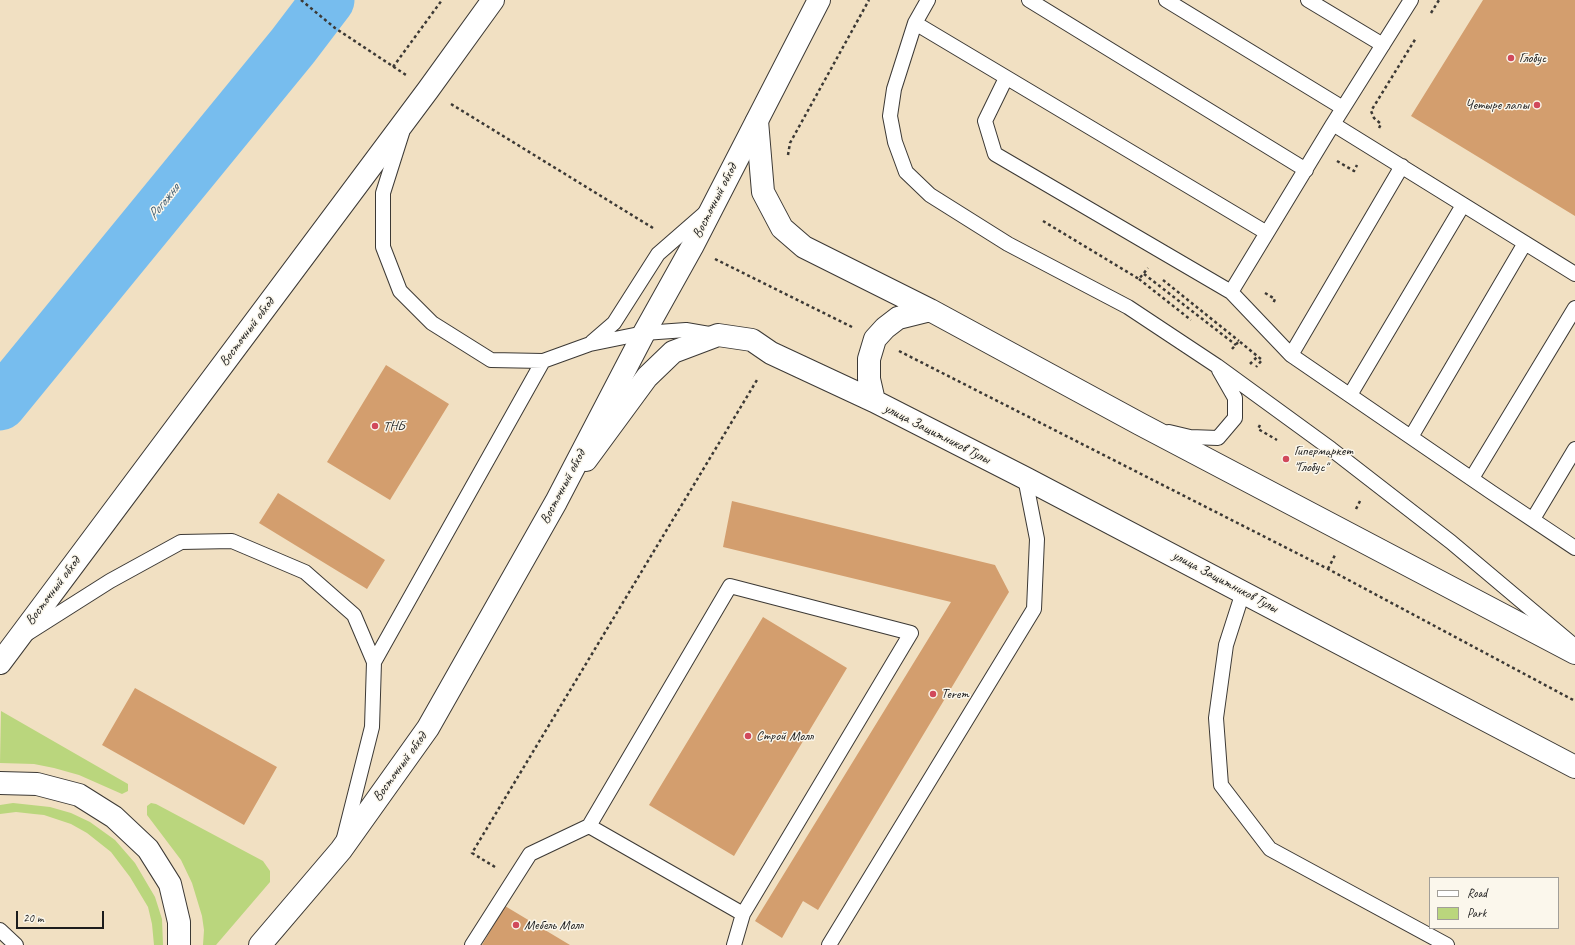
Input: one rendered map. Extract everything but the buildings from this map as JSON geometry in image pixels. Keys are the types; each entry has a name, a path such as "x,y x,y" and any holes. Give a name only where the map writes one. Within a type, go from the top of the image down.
{"street":[{"name":"Восточный обход","path":"0,663 406,120 493,0"},
{"name":"Восточный обход","path":"260,945 342,850 428,728 556,502 644,333 684,243 712,207 758,121 819,0"},
{"path":"758,121 764,192 782,228 804,247 930,310 1140,424 1575,653"},
{"path":"875,338 898,318 930,310"},
{"name":"улица Защитников Тулы","path":"556,502 647,377 674,352 718,335 752,340 771,353 874,401 1025,478 1575,767"},
{"name":"улица Защитников Тулы","path":"874,401 869,379 869,359 875,338"},
{"path":"0,783 37,784 79,795 114,817 148,849 170,884 179,922 179,945"}],"lane":[{"path":"928,0 915,23 894,89 890,116 894,142 906,172 930,195 1008,244 1128,307 1217,366 1332,450 1451,542 1575,646"},
{"path":"1029,0 1306,170"},
{"path":"1166,0 1343,108"},
{"path":"1308,0 1383,45"},
{"path":"1231,292 1343,108 1411,0"},
{"path":"915,23 1267,233"},
{"path":"1006,78 985,121 995,154 1231,292 1291,355 1575,548"},
{"path":"406,120 383,193 383,247 400,291 432,323 491,360 543,362 590,344 644,333 686,330 718,335"},
{"path":"1334,124 1575,274"},
{"path":"1291,355 1402,166"},
{"path":"1350,395 1463,205"},
{"path":"590,344 614,323 658,254 684,243"},
{"path":"1411,437 1525,243"},
{"path":"1472,478 1575,308"},
{"path":"374,662 543,362"},
{"path":"1140,424 1190,437 1218,438 1234,418 1234,398 1217,366"},
{"path":"1533,519 1575,449"},
{"path":"829,945 1034,609 1037,539 1025,478"},
{"path":"17,640 110,581 181,542 232,541 305,572 354,615 374,662 372,727 342,850"},
{"path":"472,945 530,854 589,826 730,586 911,633 743,914 734,945"},
{"path":"1243,592 1226,645 1216,718 1221,785 1270,849 1447,945"},
{"path":"589,826 743,914"},
{"path":"0,930 16,945"}],"path":[{"path":"301,0 335,28 428,90 659,232 875,338 1328,569 1575,701"},
{"path":"393,67 442,0"},
{"path":"786,162 790,143 869,0"},
{"path":"1427,20 1440,0"},
{"path":"1334,167 1338,161 1354,171 1381,124 1374,118 1371,111 1419,33"},
{"path":"1043,221 1139,279 1153,290"},
{"path":"1139,279 1148,268 1154,273"},
{"path":"1144,274 1236,345"},
{"path":"1160,278 1257,357"},
{"path":"1245,346 1262,324 1275,299 1264,292"},
{"path":"1231,351 1239,341"},
{"path":"514,878 472,853 757,380"},
{"path":"1253,392 1262,424 1258,429 1278,440"},
{"path":"1328,569 1361,498"}],"green space":[{"path":"1,711 128,784 128,791 122,794 79,775 54,768 34,764 0,763"},
{"path":"13,803 50,807 71,813 90,822 115,840 135,863 155,897 162,919 163,945 154,945 152,924 148,907 130,877 111,852 87,833 71,824 44,815 16,812 0,814 0,805"},
{"path":"151,803 156,804 263,861 270,871 270,882 216,945 203,945 204,930 202,916 192,883 181,860 147,815 147,806"}],"waterway":[{"name":"Рогожня","path":"0,404 293,46 328,0"}],"place":[{"name":"Глобус","path":"1511,58"},
{"name":"Четыре лапы","path":"1537,105"},
{"name":"ТНБ","path":"375,426"},
{"name":"Гипермаркет \"Глобус\"","path":"1286,459"},
{"name":"Terem","path":"933,694"},
{"name":"Строй Молл","path":"748,736"},
{"name":"Мебель Молл","path":"516,925"}]}
